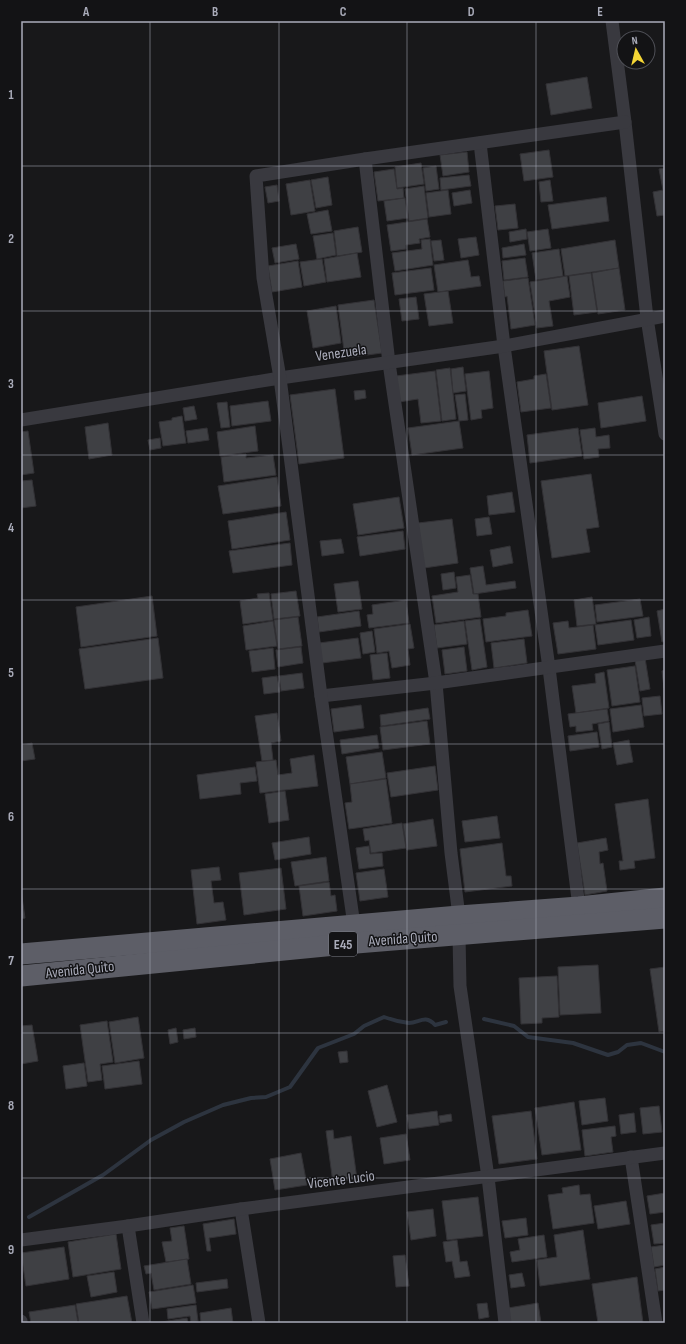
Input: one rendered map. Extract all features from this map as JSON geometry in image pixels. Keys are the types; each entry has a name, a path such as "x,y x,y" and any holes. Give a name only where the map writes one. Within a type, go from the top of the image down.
{"highway":[{"name":"Avenida Quito","path":"21,976 348,943 459,925 579,908 665,898"},
{"name":"Avenida Quito","path":"21,954 354,925 459,925 665,918"}],"street":[{"path":"612,21 647,318 665,434"},
{"path":"354,925 321,696 280,378 263,278 256,176 625,122"},
{"path":"480,143 504,346 549,668 579,908"},
{"path":"364,159 388,363 436,683 459,925 460,986 488,1177 505,1323"},
{"name":"Venezuela","path":"21,420 280,378 504,346 647,318 665,316"},
{"path":"321,696 436,683 665,651"},
{"name":"Vicente Lucio","path":"21,1240 241,1209 665,1153"},
{"path":"632,1157 656,1323"},
{"path":"241,1209 259,1323"},
{"path":"128,1226 143,1323"}],"building":[{"path":"587,77 592,108 551,115 546,84"},
{"path":"549,150 553,177 524,181 520,154"},
{"path":"467,152 469,172 443,176 440,155"},
{"path":"421,163 424,184 397,188 395,167"},
{"path":"436,166 439,189 426,191 423,168"},
{"path":"665,168 665,215 657,216 653,192 663,190 659,169"},
{"path":"394,169 397,189 403,188 404,198 378,201 374,172"},
{"path":"469,175 471,186 441,190 440,178"},
{"path":"328,177 332,205 316,208 311,180"},
{"path":"310,180 315,211 291,215 286,184"},
{"path":"550,180 553,201 541,202 539,182"},
{"path":"277,185 279,201 268,203 265,187"},
{"path":"424,186 428,218 409,221 405,189"},
{"path":"448,190 451,214 429,217 426,193"},
{"path":"470,190 472,203 454,206 452,193"},
{"path":"606,197 609,221 552,229 548,205"},
{"path":"405,198 408,218 387,221 384,201"},
{"path":"515,204 518,228 498,230 495,206"},
{"path":"328,210 332,231 311,234 307,214"},
{"path":"427,219 430,237 419,239 420,243 406,245 406,249 391,251 387,225"},
{"path":"358,227 362,252 337,256 334,231"},
{"path":"526,229 527,239 510,242 509,232"},
{"path":"548,229 551,248 530,251 527,232"},
{"path":"333,233 336,255 317,259 313,236"},
{"path":"476,237 479,255 461,258 458,239"},
{"path":"430,239 433,265 395,271 392,253 422,249 421,240"},
{"path":"441,240 444,260 434,261 431,241"},
{"path":"615,240 619,268 565,276 561,249"},
{"path":"296,244 299,259 275,263 272,248"},
{"path":"524,244 526,255 503,258 502,248"},
{"path":"559,249 563,276 536,280 532,253"},
{"path":"357,253 361,277 327,282 324,259"},
{"path":"525,258 528,277 504,280 502,261"},
{"path":"322,259 326,282 304,286 300,262"},
{"path":"468,260 471,277 479,276 481,286 438,292 434,265"},
{"path":"298,261 302,287 272,292 268,266"},
{"path":"431,268 434,290 395,295 392,273"},
{"path":"619,268 625,310 598,314 592,273"},
{"path":"591,273 597,312 574,315 569,276"},
{"path":"567,276 570,297 549,301 553,326 537,328 530,282"},
{"path":"528,278 535,325 511,329 507,296 505,297 503,281"},
{"path":"448,291 453,323 429,326 424,294"},
{"path":"416,297 419,319 402,321 399,299"},
{"path":"374,300 382,353 345,358 338,305"},
{"path":"336,306 341,343 313,348 307,311"},
{"path":"579,346 588,405 552,410 544,351"},
{"path":"463,367 466,391 453,393 451,369"},
{"path":"450,368 456,419 442,421 436,370"},
{"path":"435,371 441,421 421,423 418,399 399,402 396,376"},
{"path":"489,371 493,408 481,410 482,418 471,420 465,374"},
{"path":"546,374 551,408 521,412 517,382 534,379 534,376"},
{"path":"335,389 344,458 299,464 290,395"},
{"path":"365,390 366,398 355,400 354,391"},
{"path":"465,394 468,420 459,421 455,395"},
{"path":"642,396 646,421 601,428 598,403"},
{"path":"268,401 271,421 232,426 230,406"},
{"path":"227,402 230,427 221,428 217,403"},
{"path":"194,406 197,419 185,421 183,408"},
{"path":"182,416 186,443 163,446 159,422 172,420 172,418"},
{"path":"459,421 463,448 412,455 408,428"},
{"path":"108,423 112,455 89,459 85,427"},
{"path":"255,426 258,451 220,456 217,432"},
{"path":"207,428 209,440 188,443 186,431"},
{"path":"578,428 582,456 530,463 527,435"},
{"path":"595,428 596,437 609,435 610,448 598,449 599,457 584,459 580,430"},
{"path":"28,431 34,473 21,475 21,432"},
{"path":"160,438 161,448 150,450 148,440"},
{"path":"246,454 246,458 273,455 276,475 224,482 221,457"},
{"path":"591,474 599,527 586,529 590,552 552,558 541,481"},
{"path":"277,477 281,506 223,514 218,486"},
{"path":"32,480 36,506 21,508 21,481"},
{"path":"512,492 515,512 489,515 487,496"},
{"path":"399,497 404,528 358,535 353,504"},
{"path":"286,512 290,540 232,549 228,521"},
{"path":"489,517 492,534 477,536 475,519"},
{"path":"452,519 458,563 424,568 418,523"},
{"path":"403,531 405,549 360,556 357,537"},
{"path":"341,539 344,553 322,556 320,541"},
{"path":"290,543 292,565 233,573 229,551"},
{"path":"510,546 513,563 493,567 490,550"},
{"path":"483,566 486,585 515,581 516,588 474,594 470,568"},
{"path":"454,572 456,588 443,590 441,574"},
{"path":"470,575 473,594 478,594 481,617 436,623 432,596 458,592 456,577"},
{"path":"358,581 362,609 338,612 334,584"},
{"path":"296,591 300,616 274,619 271,594"},
{"path":"269,593 273,620 243,624 240,601 258,598 257,594"},
{"path":"152,596 157,636 81,647 76,607"},
{"path":"592,597 596,624 577,626 574,600"},
{"path":"640,599 643,616 597,622 595,605"},
{"path":"406,600 409,623 369,628 367,615 373,614 372,605"},
{"path":"665,609 665,641 662,642 657,611"},
{"path":"528,610 532,636 486,642 483,619 506,616 506,613"},
{"path":"359,611 361,626 319,632 317,617"},
{"path":"298,617 302,646 278,649 274,620"},
{"path":"649,617 651,636 637,638 634,620"},
{"path":"480,619 487,667 472,670 465,621"},
{"path":"631,620 634,640 598,645 595,625"},
{"path":"273,621 277,646 246,650 243,626"},
{"path":"464,621 467,644 437,648 434,625"},
{"path":"568,621 569,628 593,625 596,649 558,654 553,623"},
{"path":"410,624 414,648 408,649 410,665 392,668 389,651 377,653 374,629"},
{"path":"372,631 375,652 363,654 360,633"},
{"path":"158,638 163,678 85,689 79,649"},
{"path":"358,638 361,658 322,663 319,643"},
{"path":"524,639 527,663 494,668 491,643"},
{"path":"301,647 303,663 278,667 276,650"},
{"path":"464,647 467,671 445,674 442,650"},
{"path":"273,648 275,669 252,672 249,651"},
{"path":"387,653 390,678 373,680 370,655"},
{"path":"645,658 650,689 640,691 635,660"},
{"path":"635,666 640,702 612,706 607,670"},
{"path":"665,670 665,688 664,688 662,671"},
{"path":"604,672 609,708 576,713 572,686 596,683 595,674"},
{"path":"302,673 304,688 281,691 279,676"},
{"path":"277,676 280,692 264,694 262,678"},
{"path":"660,696 662,714 644,716 642,698"},
{"path":"361,705 364,728 334,732 331,709"},
{"path":"641,705 644,727 613,732 610,709"},
{"path":"428,708 430,719 381,726 380,715"},
{"path":"607,709 609,721 592,724 593,730 576,732 576,726 570,727 568,714"},
{"path":"277,713 281,741 271,743 273,760 262,761 255,716"},
{"path":"427,721 430,744 383,750 380,727"},
{"path":"609,722 612,747 602,749 598,724"},
{"path":"597,732 599,747 570,751 568,736"},
{"path":"377,735 379,748 342,754 340,740"},
{"path":"629,740 633,762 617,765 613,743"},
{"path":"32,743 35,759 21,761 21,745"},
{"path":"382,752 386,778 350,784 346,757"},
{"path":"314,755 318,786 260,793 256,762 276,760 278,775 292,773 290,759"},
{"path":"435,766 438,790 391,797 387,773"},
{"path":"255,767 257,781 240,783 241,794 200,799 197,775"},
{"path":"386,779 392,823 349,829 345,803 352,802 350,784"},
{"path":"285,791 289,820 269,823 265,794"},
{"path":"648,799 655,858 634,861 635,868 620,870 619,861 623,861 615,804"},
{"path":"497,816 500,838 465,842 462,821"},
{"path":"433,819 437,846 407,850 403,824"},
{"path":"402,823 406,848 371,853 369,840 365,841 363,829"},
{"path":"309,837 311,854 275,860 272,843"},
{"path":"606,838 608,850 599,852 600,864 603,863 607,891 585,895 577,843"},
{"path":"502,843 506,876 511,876 512,886 465,892 460,849"},
{"path":"369,846 370,854 382,853 383,866 359,869 356,848"},
{"path":"326,857 329,881 295,886 291,862"},
{"path":"219,867 221,880 211,881 214,903 223,902 226,920 197,924 191,870"},
{"path":"281,868 286,909 244,915 239,873"},
{"path":"384,869 388,897 360,901 356,873"},
{"path":"329,882 331,896 335,895 337,911 303,916 299,886"},
{"path":"21,890 25,918 21,919"},
{"path":"598,965 601,1013 560,1015 558,967"},
{"path":"665,967 665,1031 659,1032 650,969"},
{"path":"557,976 559,1017 542,1018 542,1023 521,1024 519,978"},
{"path":"138,1017 144,1058 115,1063 109,1022"},
{"path":"107,1021 113,1062 100,1064 102,1080 88,1082 80,1025"},
{"path":"32,1025 38,1061 21,1064 21,1026"},
{"path":"176,1028 178,1042 170,1044 168,1030"},
{"path":"195,1028 196,1037 184,1039 183,1030"},
{"path":"347,1051 348,1062 340,1063 338,1052"},
{"path":"139,1061 142,1084 105,1089 102,1066"},
{"path":"84,1063 87,1086 66,1089 63,1066"},
{"path":"387,1085 397,1122 377,1127 368,1091"},
{"path":"605,1098 608,1121 582,1125 579,1101"},
{"path":"574,1102 581,1150 542,1155 535,1108"},
{"path":"659,1106 662,1132 643,1134 640,1108"},
{"path":"437,1111 439,1125 409,1129 407,1115"},
{"path":"531,1111 537,1159 499,1164 492,1116"},
{"path":"634,1113 636,1132 621,1134 619,1115"},
{"path":"451,1114 452,1121 440,1123 439,1116"},
{"path":"615,1126 616,1136 611,1137 613,1152 585,1156 582,1130"},
{"path":"333,1130 334,1139 351,1136 357,1179 333,1183 326,1131"},
{"path":"406,1134 410,1160 384,1164 380,1138"},
{"path":"301,1153 307,1185 275,1190 270,1159"},
{"path":"579,1185 580,1195 590,1194 594,1223 553,1229 548,1195 563,1193 562,1188"},
{"path":"665,1193 665,1212 650,1214 647,1196"},
{"path":"478,1197 483,1236 447,1240 442,1201"},
{"path":"626,1201 630,1224 598,1229 594,1206"},
{"path":"433,1209 436,1236 411,1240 407,1212"},
{"path":"526,1218 528,1235 505,1238 502,1221"},
{"path":"234,1219 236,1234 209,1238 211,1251 207,1251 203,1224"},
{"path":"665,1223 665,1243 654,1244 651,1225"},
{"path":"184,1226 189,1259 166,1262 162,1242 172,1241 170,1228"},
{"path":"583,1230 590,1279 540,1286 537,1260 557,1257 554,1235"},
{"path":"116,1234 121,1269 73,1277 68,1242"},
{"path":"544,1235 547,1257 512,1262 510,1252 520,1250 518,1239"},
{"path":"457,1240 460,1262 467,1261 470,1276 455,1278 452,1261 446,1262 443,1242"},
{"path":"665,1245 665,1265 654,1267 651,1247"},
{"path":"64,1247 69,1279 26,1286 21,1253"},
{"path":"405,1255 409,1286 396,1287 393,1256"},
{"path":"187,1259 191,1284 154,1290 151,1273 146,1274 144,1266"},
{"path":"665,1267 665,1290 658,1291 655,1269"},
{"path":"114,1272 117,1292 91,1297 87,1276"},
{"path":"522,1273 525,1286 511,1288 509,1275"},
{"path":"637,1277 643,1323 598,1323 592,1284"},
{"path":"227,1279 228,1288 197,1292 196,1283"},
{"path":"193,1285 196,1303 152,1309 149,1292"},
{"path":"127,1296 132,1323 79,1323 76,1304"},
{"path":"487,1303 489,1317 479,1319 477,1304"},
{"path":"538,1303 541,1323 510,1323 508,1308"},
{"path":"75,1305 78,1323 31,1323 29,1312"},
{"path":"196,1305 198,1321 191,1322 190,1316 168,1319 167,1309"},
{"path":"231,1308 233,1323 201,1323 200,1313"},
{"path":"187,1318 188,1323 155,1323"}],"waterway":[{"path":"29,1217 103,1175 151,1140 184,1122 223,1105 251,1098 266,1097 290,1087 318,1048 354,1034 364,1026 384,1017 409,1023 428,1020 435,1025 446,1022"},
{"path":"484,1019 514,1026 528,1037 573,1043 608,1055 618,1052 627,1045 641,1043 665,1052"}]}
